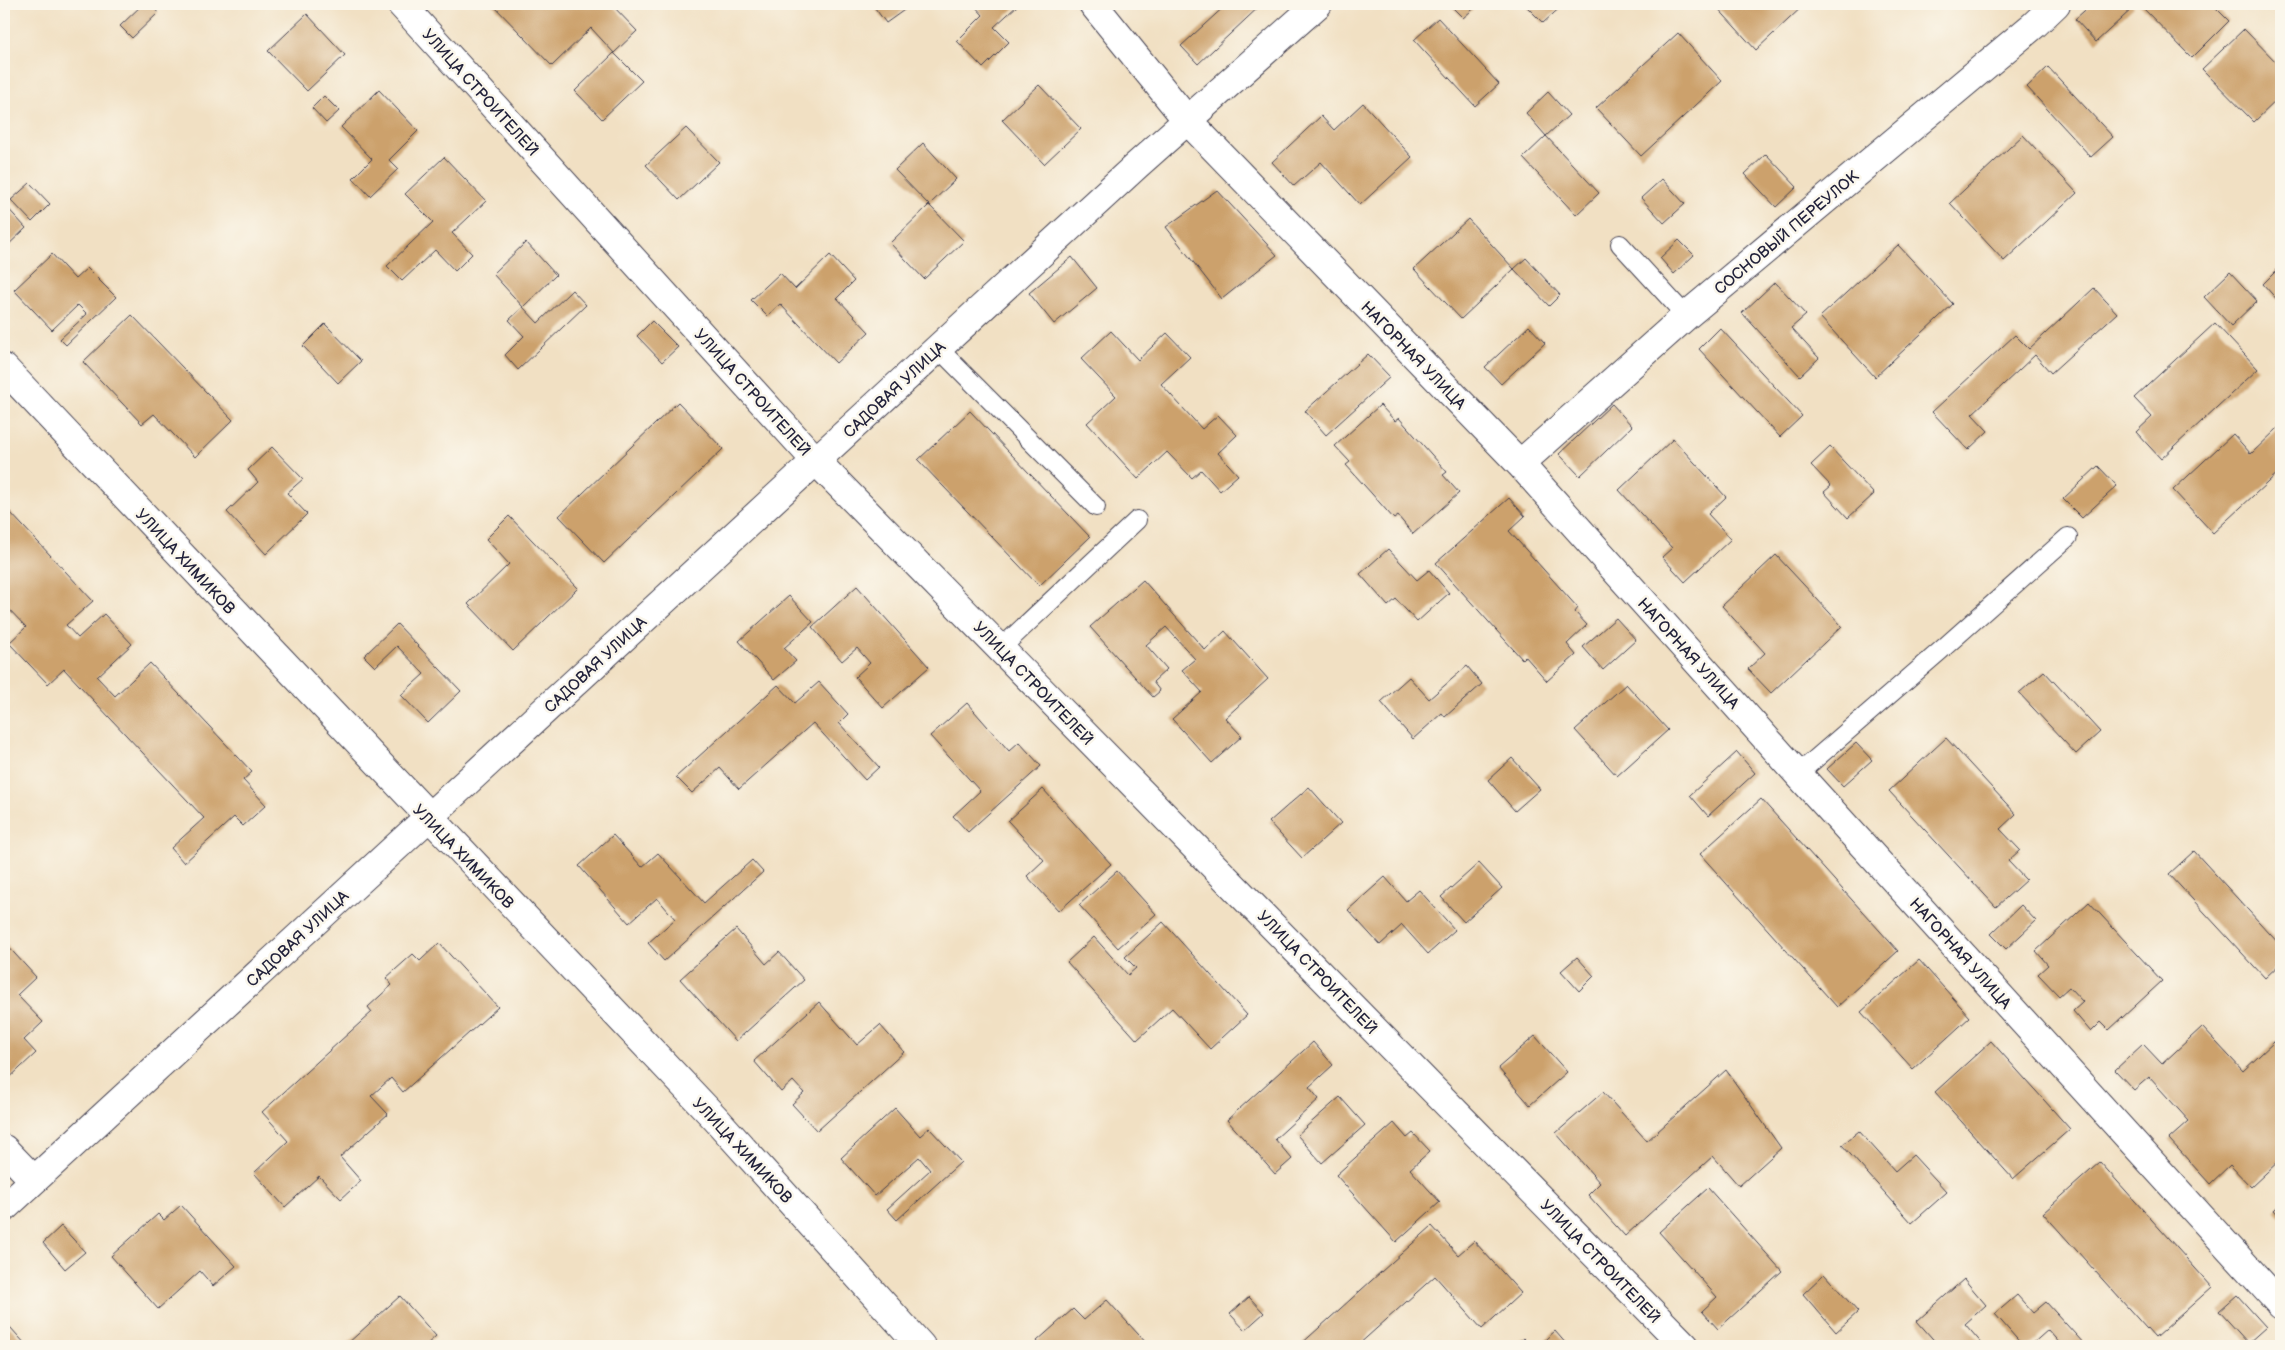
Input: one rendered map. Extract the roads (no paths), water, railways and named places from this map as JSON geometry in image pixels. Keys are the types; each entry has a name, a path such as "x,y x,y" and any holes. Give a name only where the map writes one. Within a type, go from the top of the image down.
{"street":[{"name":"УЛИЦА СТРОИТЕЛЕЙ","path":"401,4 816,461 1685,1346"},
{"name":"НАГОРНАЯ УЛИЦА","path":"1093,4 1187,120 1520,464 1798,774 2281,1305"},
{"name":"САДОВАЯ УЛИЦА","path":"4,1208 938,348 1187,120 1318,4"},
{"name":"СОСНОВЫЙ ПЕРЕУЛОК","path":"1520,464 1686,316 2026,32 2056,4"},
{"name":"УЛИЦА ХИМИКОВ","path":"4,368 428,818 709,1112 921,1346"},
{"path":"4,1149 34,1180"}],"lane":[{"path":"1620,244 1686,316"},
{"path":"938,348 1096,507"},
{"path":"1000,649 1137,520"},
{"path":"1798,774 2068,537"}]}
